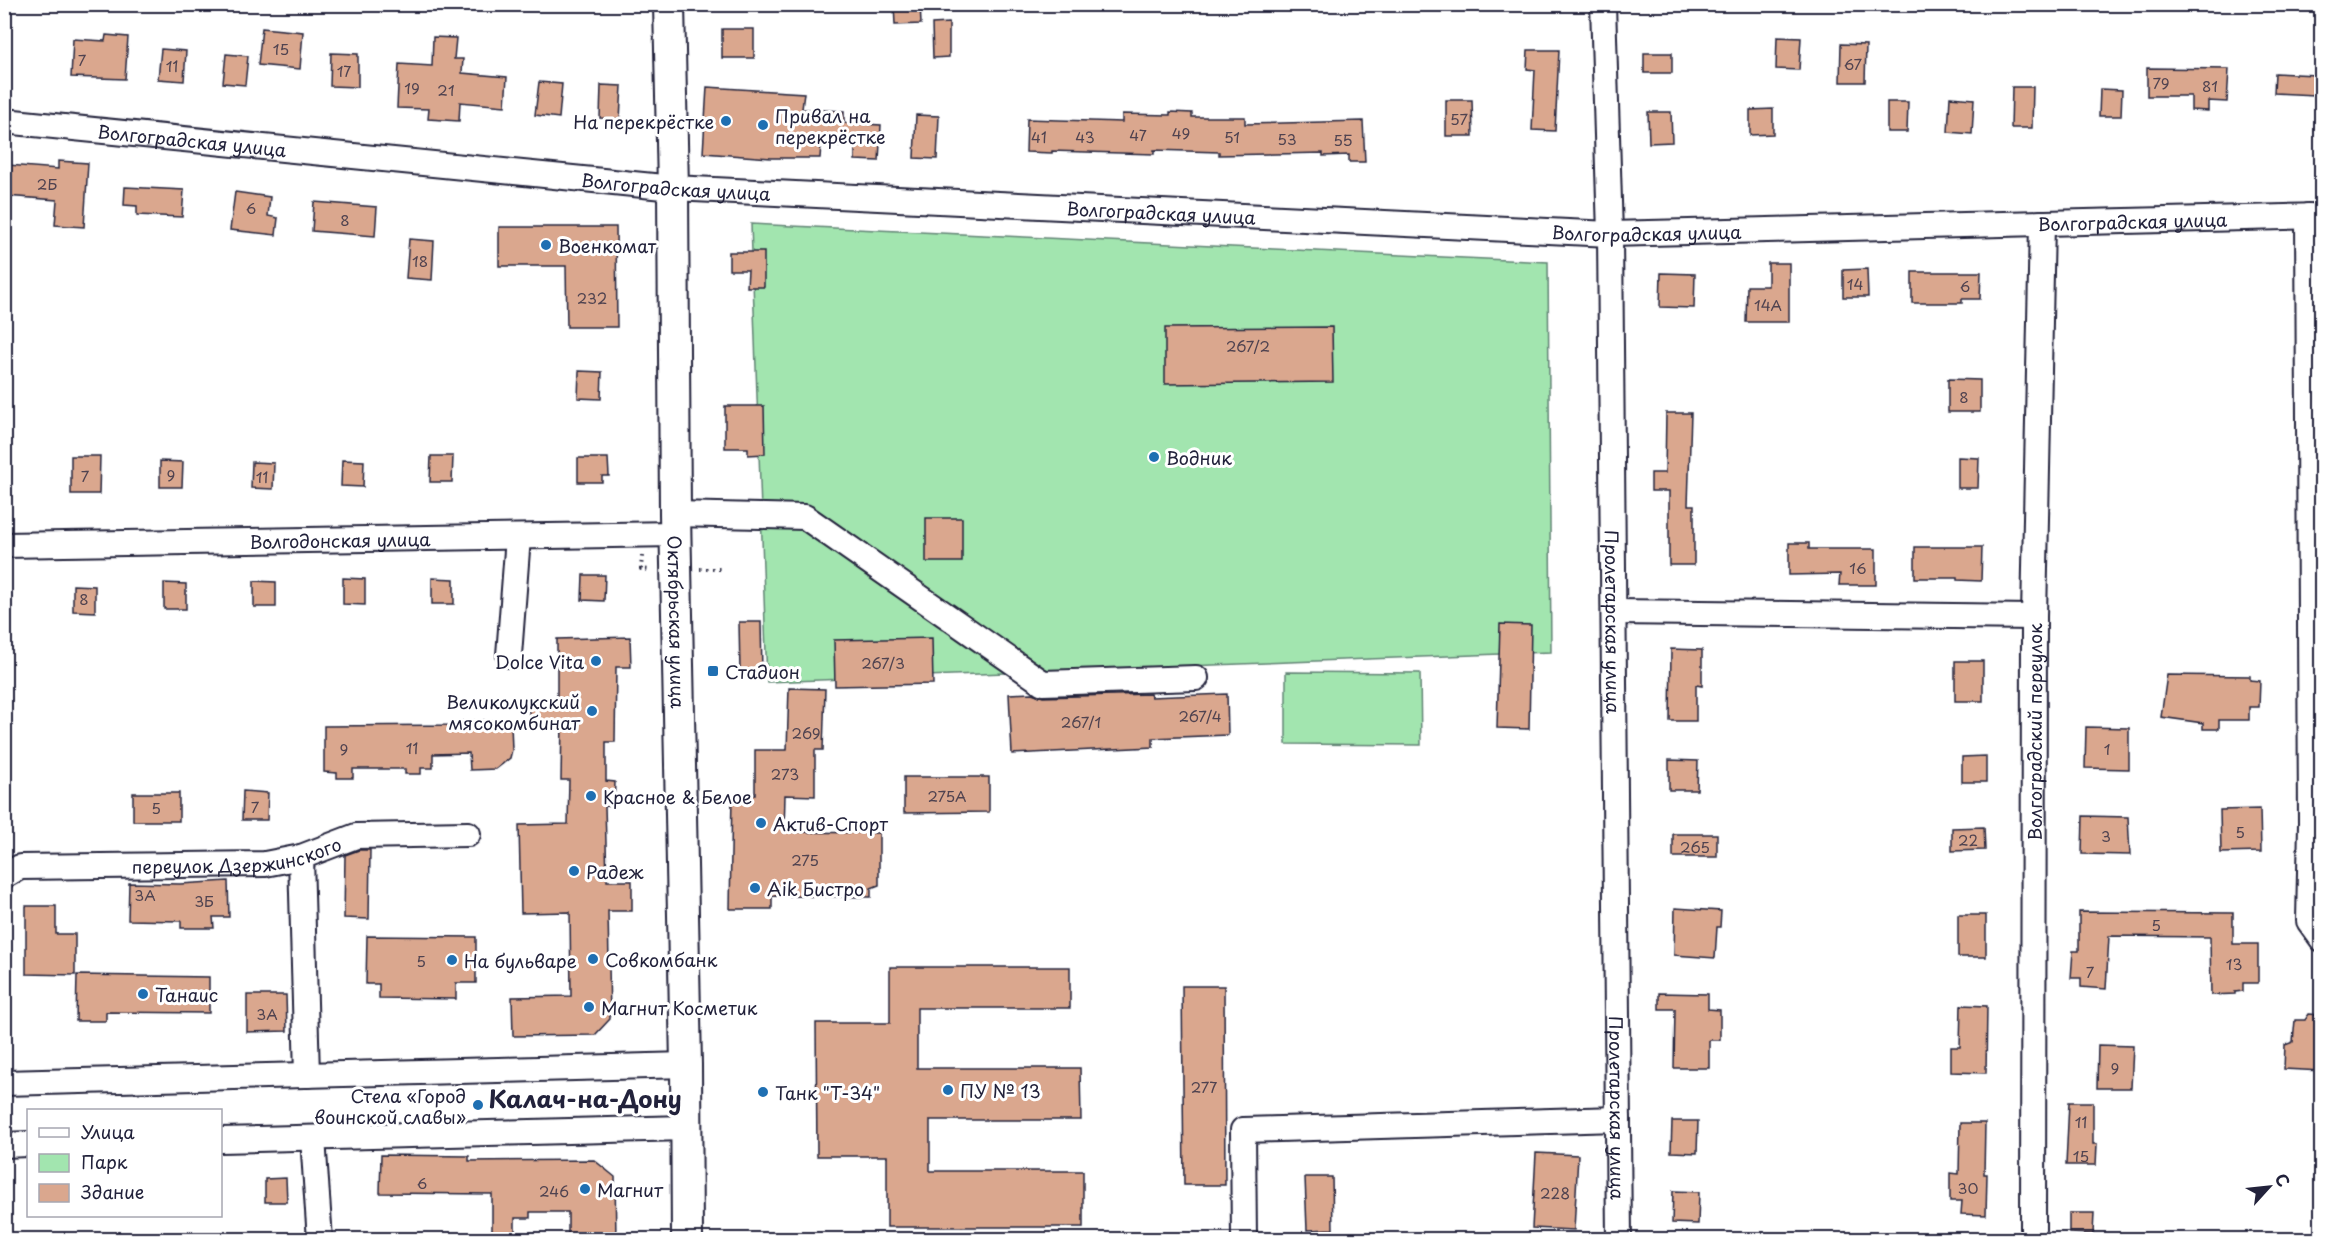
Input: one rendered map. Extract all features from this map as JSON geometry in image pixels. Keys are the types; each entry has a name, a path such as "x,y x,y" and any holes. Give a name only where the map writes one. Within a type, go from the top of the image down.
{"main road":[{"name":"Октябрьская улица","path":"669,4 687,1239"}],"street":[{"name":"Пролетарская улица","path":"1603,4 1610,234 1619,1239"},
{"name":"Волгоградская улица","path":"4,121 673,188 1610,234 2315,216"},
{"path":"2315,216 2309,921 2322,939"},
{"name":"Волгоградский переулок","path":"2033,1239 2034,617 2042,223"},
{"name":"Волгодонская улица","path":"4,544 518,537 805,516 1043,683 1196,678"},
{"path":"509,655 518,537"},
{"path":"1614,612 2034,617"},
{"name":"переулок Дзержинского","path":"4,876 20,867 265,864 301,857 356,836 468,834"},
{"path":"301,857 307,1075"},
{"path":"4,1083 686,1065"},
{"path":"1244,1239 1243,1130 1618,1119"},
{"path":"222,1140 686,1128"},
{"path":"314,1137 320,1239"},
{"path":"4,1145 27,1144"}],"green space":[{"name":"Водник","path":"751,224 1548,262 1551,652 767,682"},
{"path":"1286,672 1420,673 1421,745 1286,744"}],"building":[{"path":"894,4 920,4 921,24 895,25"},
{"path":"949,23 949,57 933,58 932,24"},
{"path":"262,28 303,32 300,69 258,65"},
{"path":"722,29 754,29 754,58 722,58"},
{"path":"106,35 128,37 125,79 71,77 73,39 105,41"},
{"path":"433,37 456,38 454,59 463,59 462,73 507,77 505,106 460,102 459,121 428,119 429,109 397,108 399,64 432,66"},
{"path":"1777,37 1801,38 1799,70 1776,69"},
{"path":"1841,44 1866,45 1865,82 1840,82"},
{"path":"161,49 186,51 184,81 158,79"},
{"path":"1528,50 1559,50 1555,131 1532,130 1535,70 1527,69"},
{"path":"331,53 358,54 358,87 330,86"},
{"path":"1644,53 1672,53 1672,73 1644,73"},
{"path":"226,54 248,56 245,85 223,83"},
{"path":"2147,68 2229,69 2227,102 2208,101 2208,111 2191,110 2191,96 2147,96"},
{"path":"2275,73 2316,75 2315,95 2274,93"},
{"path":"539,82 562,84 559,118 535,115"},
{"path":"601,85 622,86 620,119 600,118"},
{"path":"707,87 804,93 802,109 844,111 844,123 881,125 879,161 855,160 855,146 821,145 820,158 771,158 703,153"},
{"path":"2012,87 2033,87 2032,128 2011,128"},
{"path":"2100,89 2122,90 2121,116 2099,116"},
{"path":"1950,97 1974,99 1972,134 1948,132"},
{"path":"1446,100 1472,100 1473,136 1446,136"},
{"path":"1887,102 1908,102 1907,132 1887,132"},
{"path":"1773,109 1773,134 1750,135 1750,110"},
{"path":"1170,112 1192,113 1192,117 1245,117 1245,124 1363,121 1365,162 1349,162 1349,155 1323,156 1323,153 1219,155 1219,152 1154,150 1154,154 1026,152 1027,119 1122,122 1122,114 1170,115"},
{"path":"1648,112 1671,112 1672,142 1649,143"},
{"path":"916,115 939,116 937,159 914,158"},
{"path":"58,161 88,163 84,227 55,225 57,200 6,196 8,165 58,169"},
{"path":"125,187 184,190 182,217 137,215 137,206 124,205"},
{"path":"235,192 270,197 268,216 278,218 276,235 230,230"},
{"path":"314,202 377,207 375,236 312,231"},
{"path":"499,227 616,227 617,327 567,327 566,266 499,266"},
{"path":"409,239 434,241 432,280 406,278"},
{"path":"729,252 764,252 764,287 747,287 748,270 729,270"},
{"path":"1768,263 1789,263 1789,322 1746,322 1747,286 1768,286"},
{"path":"1867,269 1868,297 1843,297 1843,270"},
{"path":"1912,272 1981,272 1980,299 1962,299 1962,303 1912,303"},
{"path":"1661,273 1695,274 1694,308 1660,307"},
{"path":"1332,327 1333,382 1165,384 1165,328"},
{"path":"579,371 602,372 601,399 578,398"},
{"path":"1948,379 1980,380 1980,412 1948,412"},
{"path":"725,406 764,406 765,454 748,455 748,448 725,448"},
{"path":"1666,413 1691,413 1688,505 1694,505 1694,565 1669,565 1669,491 1651,491 1651,473 1665,473"},
{"path":"71,456 100,456 99,494 71,494"},
{"path":"431,456 453,456 452,482 430,482"},
{"path":"1958,457 1979,458 1978,488 1958,488"},
{"path":"578,458 608,458 609,476 602,476 602,482 578,482"},
{"path":"342,460 364,461 363,487 341,486"},
{"path":"160,461 183,462 182,487 160,487"},
{"path":"252,462 274,463 273,489 251,488"},
{"path":"926,518 962,518 962,562 926,562"},
{"path":"1789,543 1809,543 1809,549 1876,549 1876,585 1839,585 1840,574 1789,575"},
{"path":"1915,547 1982,547 1981,581 1957,580 1957,578 1915,578"},
{"path":"583,575 605,575 604,601 582,600"},
{"path":"343,578 365,579 365,605 343,604"},
{"path":"432,578 454,579 454,604 432,604"},
{"path":"254,581 276,582 276,607 254,607"},
{"path":"164,583 186,584 186,609 164,609"},
{"path":"73,585 95,586 95,612 73,611"},
{"path":"739,622 761,622 762,672 740,672"},
{"path":"1500,624 1531,625 1529,729 1497,728"},
{"path":"630,637 631,667 616,667 615,742 606,742 606,781 615,782 614,807 605,806 607,881 632,881 632,911 608,911 610,1019 595,1035 513,1036 512,997 571,996 570,912 521,913 519,825 568,824 569,780 561,780 562,721 529,722 529,698 557,698 557,639"},
{"path":"932,638 933,684 835,686 834,640"},
{"path":"1671,649 1702,650 1702,686 1696,685 1696,721 1670,721"},
{"path":"1955,661 1983,661 1983,701 1955,701"},
{"path":"2167,675 2250,676 2250,680 2260,681 2259,707 2249,707 2249,720 2219,720 2219,729 2203,729 2203,723 2161,717"},
{"path":"789,688 825,689 823,750 815,750 815,796 785,795 784,832 879,833 879,885 871,888 871,897 772,896 772,909 730,909 732,795 755,795 755,750 787,750"},
{"path":"1032,693 1043,697 1227,694 1228,735 1153,738 1153,747 1012,754 1009,694"},
{"path":"492,720 492,725 511,724 510,758 496,769 470,770 469,753 433,754 433,768 421,768 421,774 405,774 405,769 353,769 353,778 337,778 337,773 324,772 324,726 461,725 461,721"},
{"path":"2086,727 2129,728 2129,769 2085,768"},
{"path":"1986,756 1986,782 1962,782 1962,757"},
{"path":"1669,760 1698,761 1697,790 1669,790"},
{"path":"904,777 989,777 989,812 904,813"},
{"path":"243,791 268,793 267,820 242,820"},
{"path":"133,793 179,793 179,821 133,821"},
{"path":"2260,809 2261,852 2221,853 2220,810"},
{"path":"2083,816 2128,817 2130,855 2082,854"},
{"path":"1984,827 1985,850 1952,851 1952,828"},
{"path":"1673,834 1717,834 1717,857 1673,857"},
{"path":"359,850 370,850 369,919 344,918 345,855"},
{"path":"228,881 229,917 213,917 214,928 181,928 181,921 128,920 129,883 180,884"},
{"path":"26,906 56,906 56,934 75,934 75,975 26,974"},
{"path":"1675,908 1721,911 1720,927 1717,927 1715,958 1674,955"},
{"path":"2079,912 2233,913 2233,944 2258,944 2258,983 2243,983 2243,991 2235,992 2235,994 2211,995 2210,937 2109,936 2106,989 2081,987 2081,978 2071,978 2073,951 2079,951"},
{"path":"1958,915 1986,915 1986,957 1958,957"},
{"path":"367,936 476,937 476,983 456,983 456,999 379,998 379,984 366,984"},
{"name":"ПУ № 13","path":"890,967 1070,967 1070,1008 917,1008 917,1068 1080,1068 1081,1120 930,1120 930,1171 1083,1171 1083,1227 887,1227 887,1156 817,1156 816,1023 890,1023"},
{"name":"Танаис","path":"77,975 209,977 209,1013 106,1012 106,1021 76,1021"},
{"path":"1182,986 1224,986 1225,1185 1184,1185"},
{"path":"1659,993 1708,994 1708,1009 1720,1010 1720,1040 1709,1040 1709,1068 1674,1068 1675,1009 1659,1009"},
{"path":"247,995 286,995 287,1031 247,1032"},
{"path":"1961,1005 1987,1006 1986,1073 1951,1072 1951,1047 1960,1047"},
{"path":"2309,1014 2322,1015 2322,1071 2284,1069 2285,1045 2293,1042 2295,1020 2305,1020"},
{"path":"2098,1045 2133,1046 2131,1088 2097,1088"},
{"path":"2069,1102 2093,1102 2093,1144 2097,1144 2096,1165 2066,1165"},
{"path":"1672,1121 1698,1121 1697,1153 1671,1152"},
{"path":"1960,1123 1985,1123 1986,1215 1961,1214 1962,1201 1950,1201 1950,1173 1959,1174"},
{"path":"1536,1153 1578,1155 1574,1230 1532,1228"},
{"path":"381,1155 469,1156 469,1161 594,1160 615,1177 616,1239 568,1239 568,1212 530,1212 530,1218 515,1218 515,1237 492,1237 492,1194 380,1193"},
{"path":"1305,1177 1332,1177 1333,1229 1307,1230"},
{"path":"286,1178 287,1202 265,1202 265,1179"},
{"path":"1673,1191 1699,1192 1698,1224 1672,1223"},
{"path":"2069,1213 2094,1213 2093,1234 2069,1233"}],"place":[{"name":"На перекрёстке","path":"726,121"},
{"name":"Привал на перекрёстке","path":"763,125"},
{"name":"Военкомат","path":"546,245"},
{"name":"Водник","path":"1154,457"},
{"name":"Dolce Vita","path":"596,661"},
{"name":"Стадион","path":"713,671"},
{"name":"Великолукский мясокомбинат","path":"592,711"},
{"name":"Красное & Белое","path":"591,796"},
{"name":"Актив-Спорт","path":"761,823"},
{"name":"Радеж","path":"574,871"},
{"name":"Aik Бистро","path":"755,888"},
{"name":"Совкомбанк","path":"593,959"},
{"name":"На бульваре","path":"452,960"},
{"name":"Танаис","path":"143,994"},
{"name":"Магнит Косметик","path":"589,1007"},
{"name":"ПУ № 13","path":"948,1090"},
{"name":"Танк \"Т-34\"","path":"763,1092"},
{"name":"Стела «Город воинской славы»","path":"478,1105"},
{"name":"Магнит","path":"585,1189"}],"district":[{"name":"Калач-на-Дону","path":"585,1098"}]}
